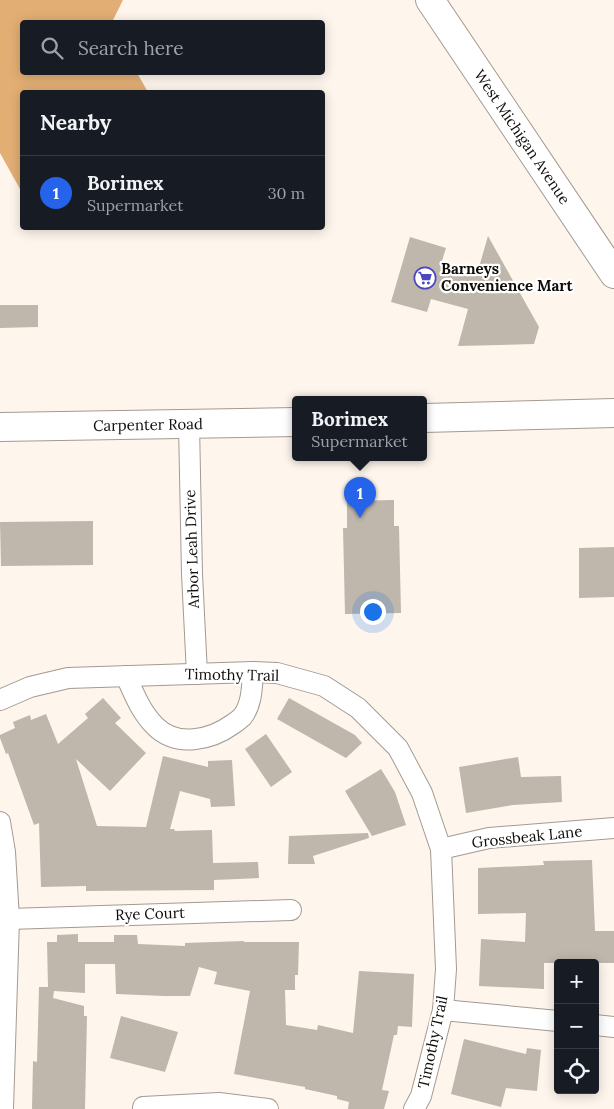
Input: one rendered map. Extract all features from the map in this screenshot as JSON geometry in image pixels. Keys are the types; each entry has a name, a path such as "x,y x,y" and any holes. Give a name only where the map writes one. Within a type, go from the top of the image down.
{"main road":[{"name":"West Michigan Avenue","path":"430,0 614,274"},
{"path":"427,418 614,413"},
{"name":"Carpenter Road","path":"0,427 292,422"}],"street":[{"name":"Arbor Leah Drive","path":"189,424 192,574 197,674"},
{"name":"Timothy Trail","path":"0,700 30,687 68,678 254,672 277,673 324,686 358,708 398,748 422,793 441,849 446,969 443,1010 421,1096 414,1109"},
{"path":"126,676 141,709 156,728 177,739 199,740 224,731 242,717 250,702 254,672"},
{"path":"0,822 5,852 8,919 3,1109"},
{"name":"Grossbeak Lane","path":"441,849 488,838 614,828"},
{"name":"Rye Court","path":"8,919 291,910"},
{"path":"443,1010 554,1021"},
{"path":"599,1025 614,1027"},
{"path":"143,1107 219,1103 268,1109"}],"shaded area":[{"path":"0,0 123,0 113,20 20,20 20,75 138,75 147,90 20,90 20,189 0,153"}],"building":[{"path":"488,236 539,327 534,344 458,346 468,309 431,299 427,312 391,302 410,237 446,248 441,264 477,274"},
{"path":"0,305 38,305 38,327 0,328"},
{"path":"394,500 394,526 399,526 401,613 345,614 343,528 347,528 347,501"},
{"path":"93,521 93,565 1,566 0,522"},
{"path":"614,547 614,597 579,598 579,548"},
{"path":"103,698 121,718 115,723 146,753 110,791 76,759 97,826 146,827 163,756 208,767 208,761 232,760 235,806 211,807 210,799 180,791 170,829 175,831 212,830 213,863 258,862 259,878 214,880 214,890 86,891 86,886 41,887 39,823 34,825 0,735 15,728 13,722 30,715 31,720 46,714 58,744 88,718 85,714"},
{"path":"289,698 355,735 362,743 346,758 277,719"},
{"path":"266,734 292,772 271,787 245,749"},
{"path":"518,757 521,777 561,776 562,802 513,805 466,813 459,767"},
{"path":"381,769 395,792 406,825 372,836 345,791"},
{"path":"368,833 369,838 313,856 315,864 288,864 289,836"},
{"path":"592,860 595,931 614,931 614,963 599,963 599,959 554,959 554,963 544,963 544,989 479,986 481,939 525,942 526,913 478,914 478,868 544,865 543,861"},
{"path":"78,934 78,942 114,942 114,935 137,935 138,944 185,946 185,943 299,942 298,975 295,975 295,990 285,990 286,1025 317,1030 318,1025 353,1033 359,971 414,974 412,1027 398,1026 397,1035 394,1035 382,1090 389,1091 384,1109 348,1109 349,1102 337,1099 337,1096 305,1089 305,1087 234,1074 250,991 214,984 217,972 199,967 190,996 116,994 115,964 85,964 85,993 54,991 53,998 84,1006 84,1016 87,1016 85,1109 32,1109 33,1061 37,1062 39,987 48,987 47,942 57,942 57,935"},
{"path":"121,1016 178,1032 165,1072 110,1058"},
{"path":"464,1039 526,1054 527,1048 541,1050 537,1091 506,1088 501,1107 451,1094"}],"place":[{"name":"Barneys Convenience Mart","path":"425,278"},
{"name":"Borimex","path":"360,518"}]}
